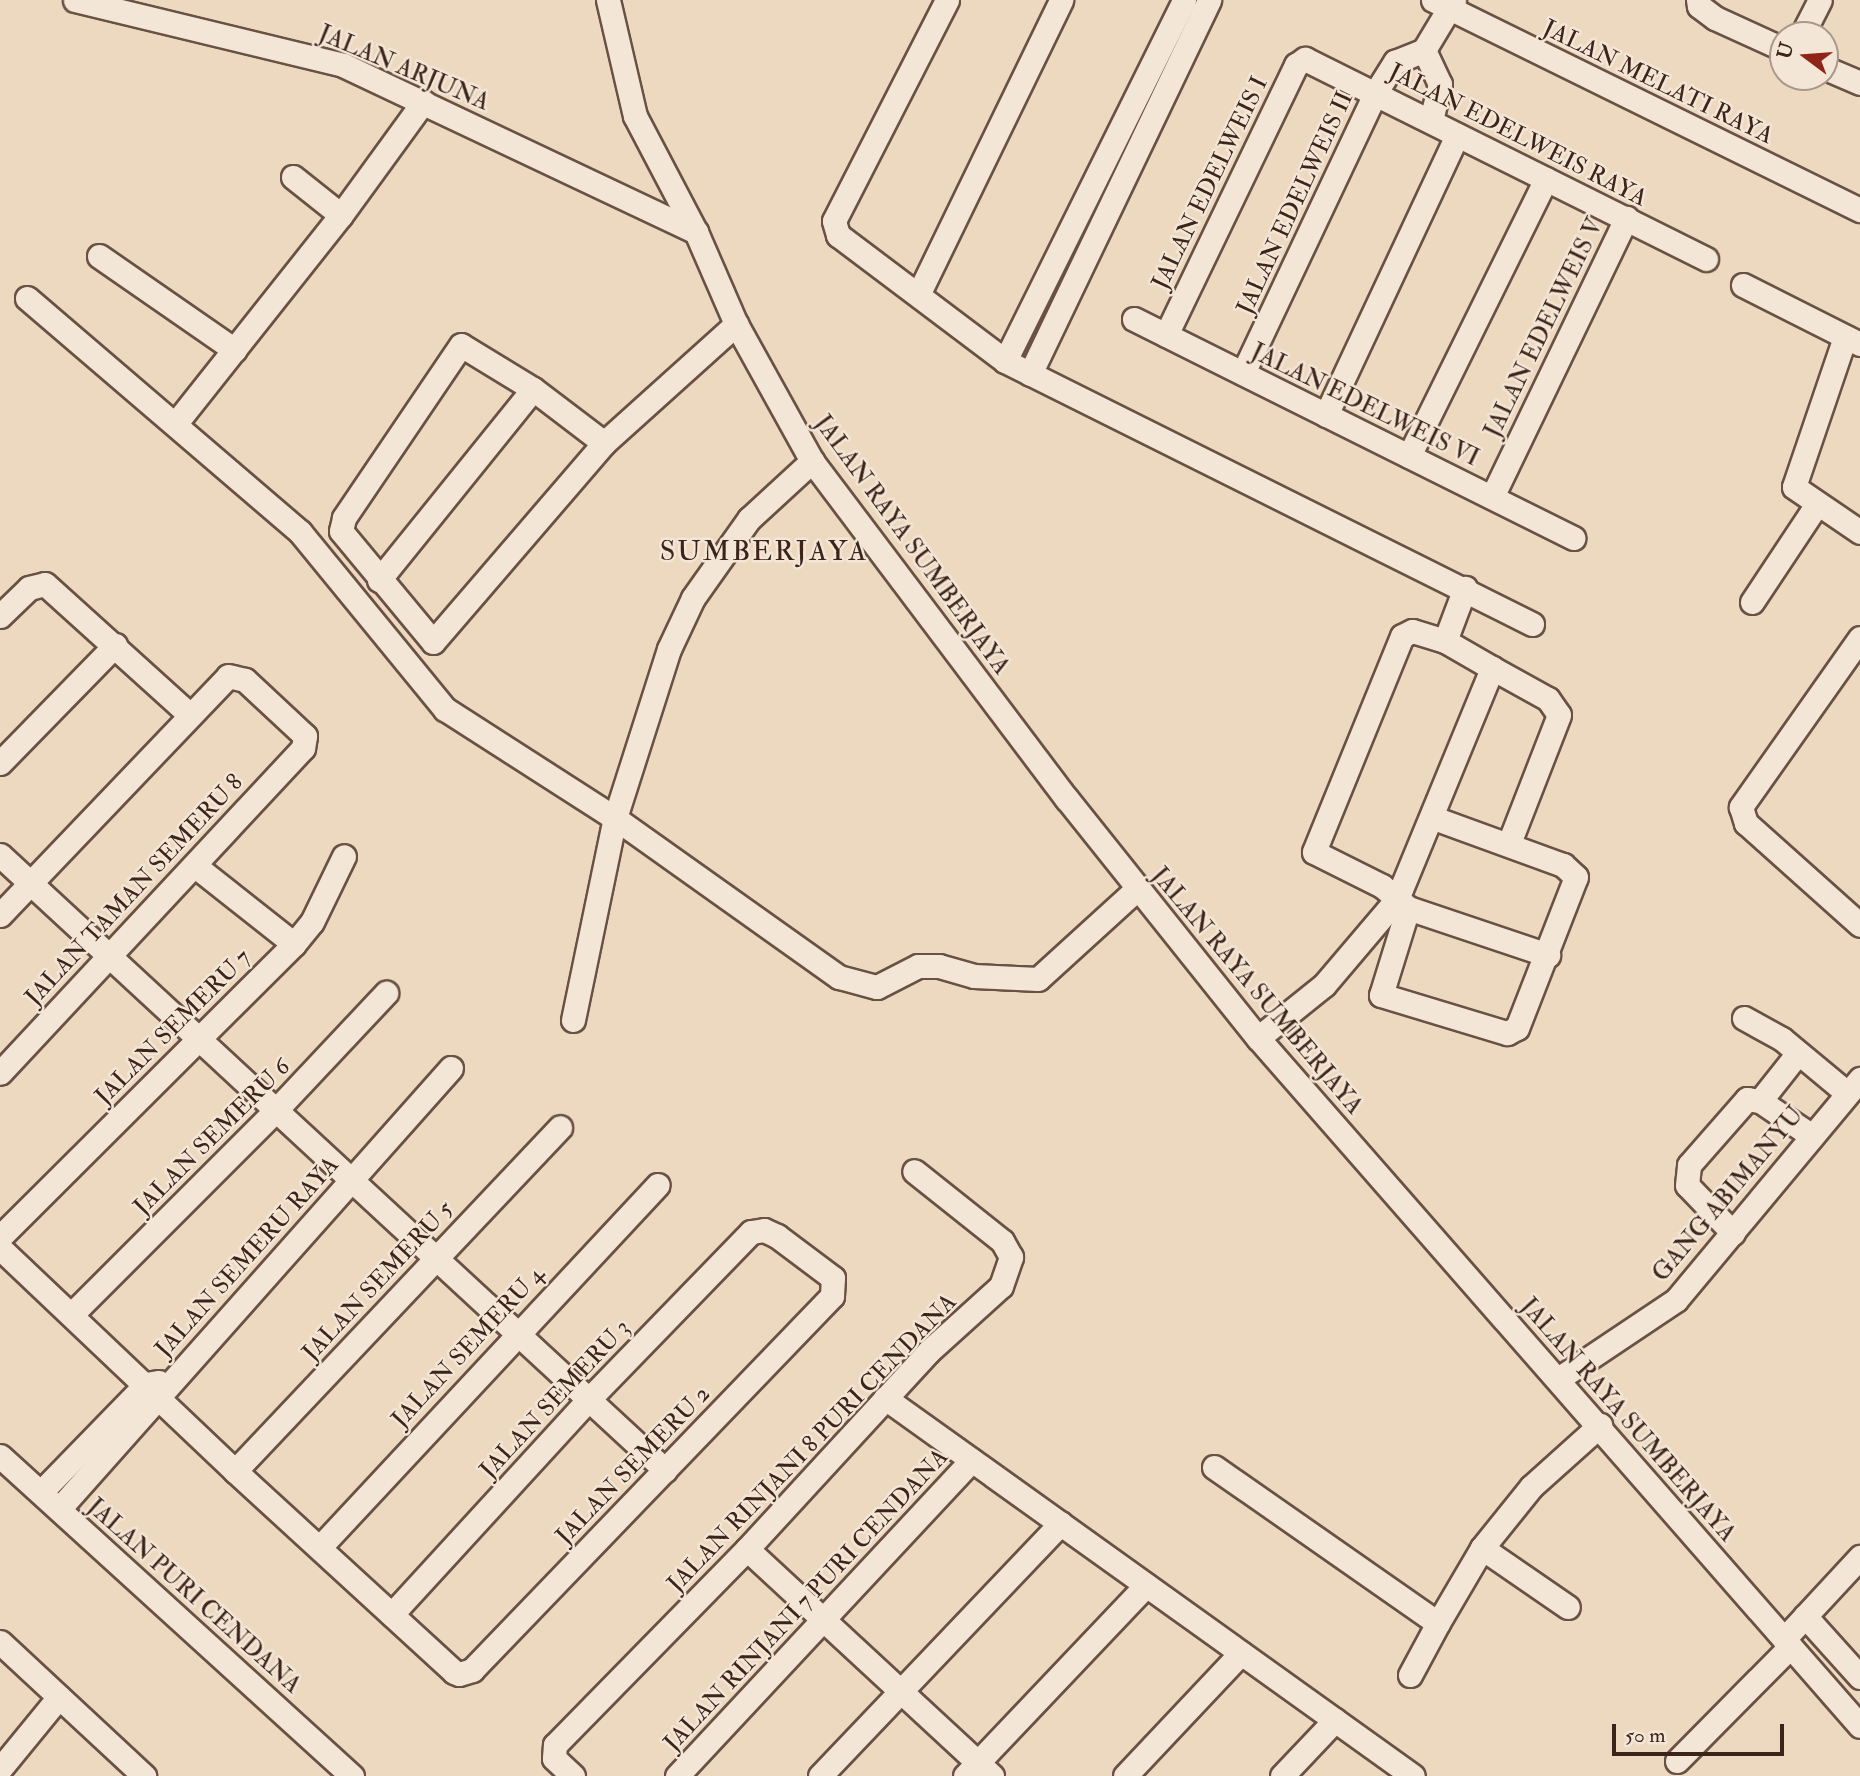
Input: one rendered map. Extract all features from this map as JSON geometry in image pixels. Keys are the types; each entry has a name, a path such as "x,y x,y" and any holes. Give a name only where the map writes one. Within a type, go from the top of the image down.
{"street":[{"name":"JALAN ARJUNA","path":"75,0 290,48 343,65 696,232"},
{"name":"JALAN RAYA SUMBERJAYA","path":"608,0 635,116 696,232 736,324 812,461 1137,889 1258,1038 1600,1425 1860,1726"},
{"path":"947,0 833,226 843,240 919,293 1005,361 1465,588 1532,624"},
{"path":"919,293 1060,0"},
{"path":"1005,361 1184,0"},
{"path":"1030,374 1209,0"},
{"path":"1698,0 1699,6 1716,18 1769,43"},
{"path":"1809,21 1820,0"},
{"path":"1431,121 1440,84 1424,50 1446,3"},
{"name":"JALAN MELATI RAYA","path":"1446,3 1860,210"},
{"name":"JALAN EDELWEIS II","path":"1243,373 1376,92 1395,62 1424,50"},
{"name":"JALAN EDELWEIS RAYA","path":"1306,59 1706,259"},
{"name":"JALAN EDELWEIS I","path":"1166,335 1296,65 1306,59"},
{"path":"1839,74 1860,83"},
{"path":"176,423 341,215 423,102"},
{"path":"1326,415 1457,135"},
{"path":"293,177 341,215"},
{"path":"1409,456 1546,179"},
{"name":"JALAN EDELWEIS V","path":"1492,497 1626,218"},
{"path":"99,256 235,350"},
{"path":"1743,285 1853,341 1794,480 1797,492 1860,532"},
{"path":"27,298 300,532 444,709 615,818 839,976 860,986 877,987 918,966 939,966 974,976 1038,979 1137,889"},
{"name":"JALAN EDELWEIS VI","path":"1134,319 1573,538"},
{"path":"604,443 533,389 470,346 454,350 341,525 343,536 433,642 604,443 736,324"},
{"path":"379,580 533,389"},
{"path":"573,1020 615,818 669,649 693,598 749,519 812,461"},
{"path":"1752,601 1817,504"},
{"path":"0,615 40,583 51,587 190,715 0,915"},
{"path":"1445,641 1465,588"},
{"path":"1509,844 1559,715 1548,699 1445,641 1412,631 1402,636 1314,852 1382,886 1402,903 1548,955"},
{"path":"1858,917 1746,823 1741,807 1860,638"},
{"path":"0,763 115,645"},
{"path":"1434,818 1563,865 1576,877 1521,1024 1507,1034 1381,995 1402,903 1434,818 1492,668"},
{"name":"JALAN TAMAN SEMERU 8","path":"0,1073 306,742 236,675 229,676 190,715"},
{"path":"0,855 665,1470"},
{"path":"294,944 312,922 344,856"},
{"name":"JALAN SEMERU 7","path":"0,1237 294,944 194,865"},
{"path":"1258,1038 1324,985 1402,903"},
{"name":"JALAN SEMERU 6","path":"72,1314 276,1111 386,993"},
{"path":"1744,1018 1853,1086"},
{"path":"1760,1101 1798,1052"},
{"name":"JALAN SEMERU RAYA","path":"59,1509 159,1388 353,1181 451,1068"},
{"name":"GANG ABIMANYU","path":"1558,1379 1676,1300 1853,1086"},
{"path":"1733,1233 1687,1185 1686,1170 1743,1101 1760,1101 1812,1136"},
{"name":"JALAN SEMERU 5","path":"235,1471 560,1127"},
{"name":"JALAN RINJANI 8 PURI CENDANA","path":"573,1776 553,1754 555,1745 747,1549 885,1398 1001,1286 1011,1257 1002,1241 914,1171"},
{"name":"JALAN SEMERU 4","path":"320,1547 516,1332 658,1185"},
{"name":"JALAN SEMERU 2","path":"0,1248 159,1388 235,1471 454,1672 468,1672 832,1296 833,1278 764,1230"},
{"name":"JALAN SEMERU 3","path":"392,1614 589,1399 751,1232 764,1230"},
{"name":"JALAN SEMERU RAYA","path":"41,1492 159,1388"},
{"path":"885,1398 1413,1776"},
{"path":"1410,1675 1482,1548 1531,1487 1600,1425"},
{"name":"JALAN PURI CENDANA","path":"0,1456 352,1776"},
{"name":"JALAN RINJANI 7 PURI CENDANA","path":"677,1776 972,1460"},
{"path":"1214,1467 1438,1623"},
{"path":"820,1776 1061,1523"},
{"path":"1482,1548 1568,1607"},
{"path":"747,1549 900,1690 978,1771 1146,1585"},
{"path":"1677,1761 1787,1643 1805,1616 1860,1557"},
{"path":"1805,1616 1860,1677"},
{"path":"0,1642 59,1697 133,1773"},
{"path":"1125,1776 1241,1653"},
{"path":"0,1769 59,1697"},
{"path":"1282,1776 1335,1720"}],"district":[{"name":"SUMBERJAYA","path":"764,552"}]}
